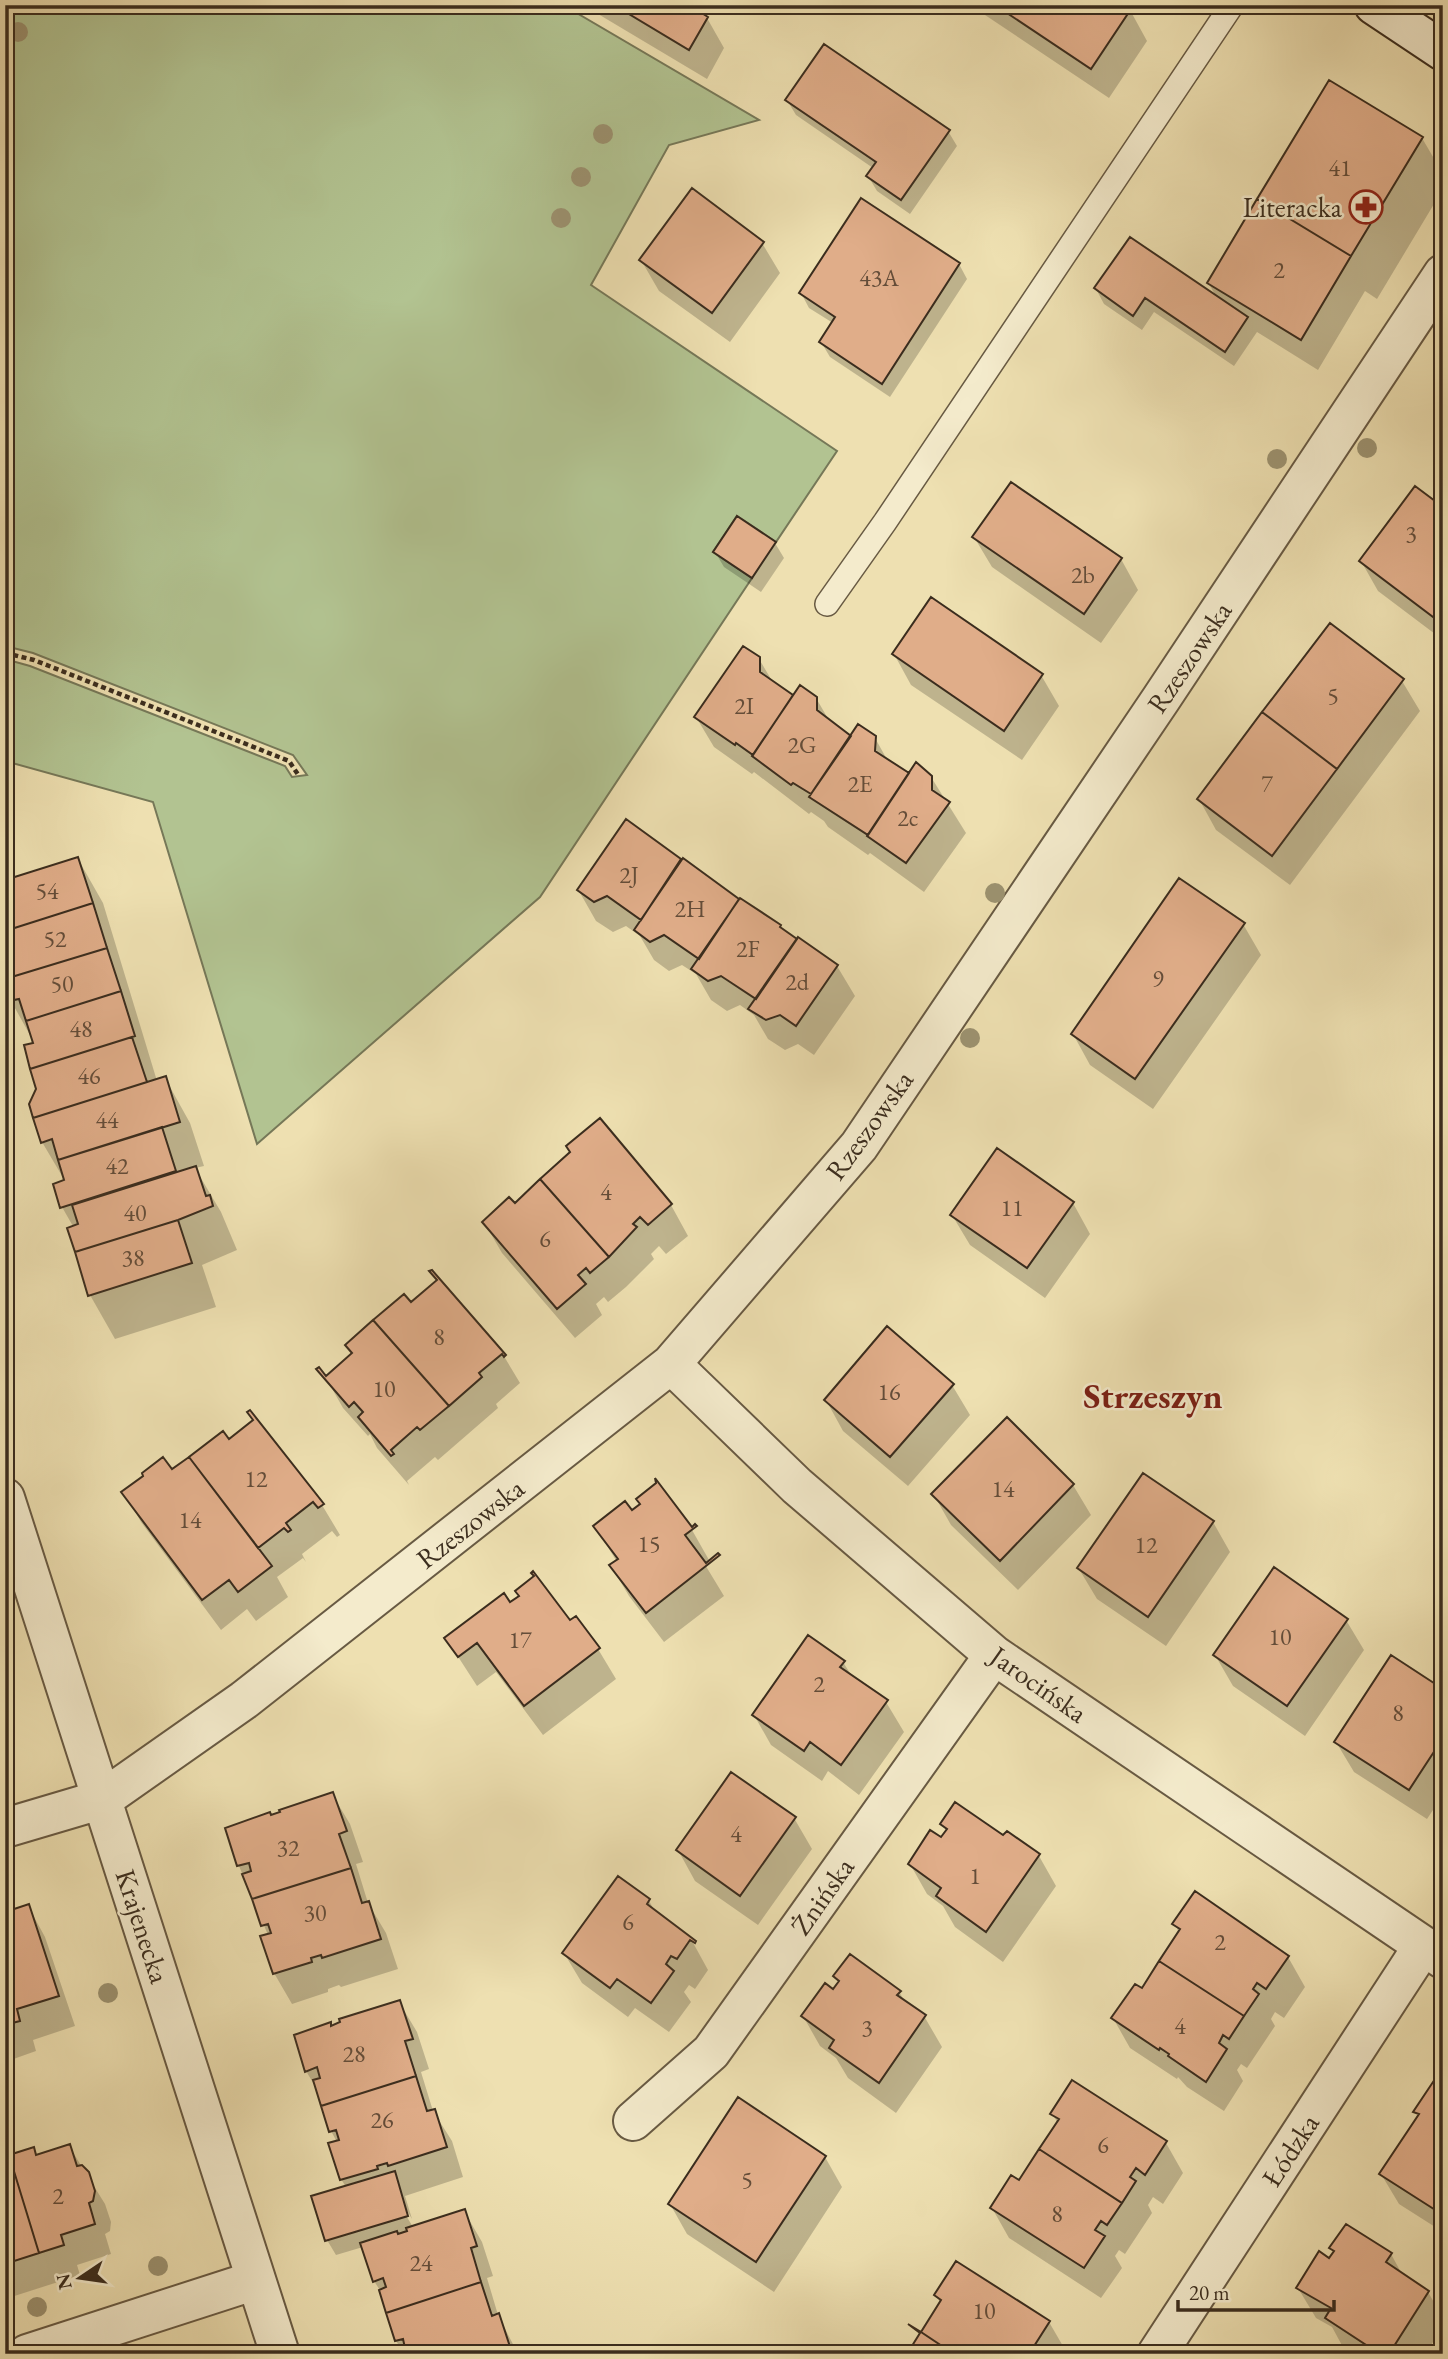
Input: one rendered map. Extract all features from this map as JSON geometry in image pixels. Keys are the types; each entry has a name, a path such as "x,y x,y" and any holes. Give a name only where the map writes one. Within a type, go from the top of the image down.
{"street":[{"path":"1374,5 1443,51"},
{"name":"Rzeszowska","path":"5,1828 103,1799 244,1700 671,1364 859,1146 1161,699 1443,274"},
{"name":"Jarocińska","path":"671,1364 797,1486 994,1655 1433,1953"},
{"name":"Krajenecka","path":"5,1498 280,2354"},
{"name":"Żnińska","path":"633,2121 711,2052 994,1655"},
{"name":"Łódzka","path":"1157,2354 1433,1953"},
{"path":"27,2354 256,2280"}],"lane":[{"path":"827,604 893,511 1232,5"}],"path":[{"path":"5,653 34,660 289,761 299,776"}],"green space":[{"path":"5,5 563,5 759,120 669,145 591,285 837,451 776,542 737,516 713,552 752,578 540,897 257,1144 153,802 5,761 5,659 30,666 285,766 292,777 307,775 293,755 33,653 5,646"}],"building":[{"path":"614,5 689,5 708,17 689,50"},
{"path":"995,5 1125,5 1131,9 1091,69"},
{"path":"824,44 950,130 901,200 866,176 876,162 785,100"},
{"path":"1329,80 1423,137 1351,256 1257,199"},
{"path":"692,188 764,242 712,313 639,260"},
{"path":"861,198 960,263 882,384 819,342 835,317 799,293"},
{"path":"1257,199 1351,256 1301,340 1207,283"},
{"path":"1130,237 1248,317 1225,352 1145,298 1133,316 1094,288"},
{"path":"1011,482 1122,558 1084,614 972,537"},
{"path":"1415,486 1443,507 1441,623 1359,561"},
{"path":"737,516 776,542 752,578 713,552"},
{"path":"931,597 1043,674 1004,731 892,654"},
{"path":"1330,623 1404,679 1337,769 1262,712"},
{"path":"743,646 760,657 760,672 793,695 753,755 694,717"},
{"path":"800,685 817,697 817,710 851,736 811,794 793,783 791,785 752,756"},
{"path":"1262,712 1337,769 1272,856 1197,799"},
{"path":"858,724 876,736 875,751 909,773 868,835 809,797"},
{"path":"916,762 932,776 932,790 950,802 906,863 867,836"},
{"path":"626,819 681,859 641,920 607,896 594,902 577,890"},
{"path":"78,857 93,903 5,931 5,880"},
{"path":"683,858 739,899 699,959 664,935 650,942 634,930"},
{"path":"1179,878 1245,923 1135,1079 1071,1034"},
{"path":"740,898 797,939 756,999 721,976 708,981 691,969"},
{"path":"93,903 107,948 5,979 5,931"},
{"path":"798,937 838,965 796,1026 780,1015 766,1020 748,1009"},
{"path":"107,948 121,991 26,1021 19,999 9,1001 5,979"},
{"path":"121,991 135,1036 30,1069 24,1045 33,1043 26,1021"},
{"path":"132,1037 147,1082 33,1118 29,1104 36,1089 30,1069"},
{"path":"166,1076 180,1122 58,1160 52,1139 41,1143 33,1118"},
{"path":"600,1118 672,1204 648,1225 640,1217 633,1224 637,1227 609,1257 540,1179 570,1152 566,1146"},
{"path":"162,1127 176,1171 60,1208 53,1184 64,1180 58,1160"},
{"path":"997,1148 1074,1202 1027,1268 950,1215"},
{"path":"196,1166 206,1196 210,1195 213,1206 178,1220 75,1252 67,1228 78,1224 72,1205"},
{"path":"540,1179 609,1257 590,1273 586,1268 578,1275 586,1284 557,1309 482,1222 509,1197 515,1203"},
{"path":"178,1220 192,1263 88,1296 75,1252"},
{"path":"432,1270 506,1355 504,1357 502,1354 479,1373 482,1377 449,1406 373,1320 404,1294 411,1302 437,1280 429,1271"},
{"path":"373,1320 449,1406 420,1430 417,1427 391,1450 394,1454 391,1456 358,1417 363,1412 354,1402 349,1407 316,1369 319,1367 326,1376 352,1353 345,1345"},
{"path":"887,1326 954,1384 890,1457 824,1400"},
{"path":"250,1410 324,1504 318,1508 313,1502 286,1523 291,1530 288,1532 284,1528 258,1548 189,1457 223,1431 229,1439 253,1420 247,1412"},
{"path":"1007,1417 1074,1484 1000,1561 931,1494"},
{"path":"163,1457 172,1469 189,1457 272,1566 238,1592 229,1580 202,1600 121,1492"},
{"path":"1143,1473 1214,1521 1148,1617 1077,1568"},
{"path":"655,1478 692,1527 695,1524 697,1526 685,1535 706,1563 718,1553 720,1555 646,1613 609,1565 618,1559 593,1526 625,1501 632,1510 640,1504 636,1499 656,1483"},
{"path":"1274,1567 1348,1619 1287,1706 1213,1655"},
{"path":"533,1571 570,1620 576,1616 600,1648 524,1706 477,1643 458,1657 444,1638 504,1593 510,1602 519,1596 515,1591 534,1576 531,1573"},
{"path":"808,1635 845,1661 840,1667 888,1700 841,1765 810,1742 804,1751 752,1715"},
{"path":"1391,1655 1443,1689 1443,1738 1409,1790 1334,1742"},
{"path":"731,1772 796,1817 740,1896 676,1850"},
{"path":"333,1792 347,1831 339,1834 351,1868 252,1899 242,1874 251,1871 249,1863 237,1866 225,1828 270,1812 271,1815 280,1812 279,1810"},
{"path":"955,1802 1003,1835 1007,1831 1040,1854 986,1932 936,1896 941,1888 908,1864 930,1830 941,1837 947,1829 940,1824"},
{"path":"351,1868 362,1903 369,1901 381,1939 322,1958 321,1955 311,1958 312,1962 273,1974 260,1936 271,1933 268,1924 261,1926 252,1899"},
{"path":"618,1876 650,1899 647,1904 696,1941 695,1943 690,1940 677,1959 671,1956 666,1964 674,1971 651,2003 617,1979 610,1988 562,1953"},
{"path":"1195,1891 1289,1956 1266,1989 1257,1983 1253,1989 1259,1994 1244,2016 1159,1961 1180,1929 1172,1924"},
{"path":"29,1904 59,1996 17,2009 20,2021 5,2025 5,1912"},
{"path":"850,1954 901,1991 897,1995 926,2015 879,2083 829,2048 834,2040 801,2016 825,1983 833,1989 839,1981 833,1976"},
{"path":"1159,1961 1244,2016 1229,2039 1223,2035 1219,2043 1227,2049 1206,2082 1168,2056 1169,2054 1111,2018 1135,1984 1142,1988"},
{"path":"400,2000 413,2039 405,2041 416,2076 321,2106 313,2080 320,2078 317,2067 305,2072 294,2035 331,2022 331,2026 340,2022 339,2019"},
{"path":"416,2076 427,2111 435,2109 447,2147 388,2166 387,2163 377,2166 378,2169 340,2180 328,2143 339,2140 336,2130 329,2132 321,2106"},
{"path":"1435,2079 1443,2084 1443,2209 1440,2213 1379,2174 1419,2114 1413,2112"},
{"path":"1072,2080 1167,2141 1145,2175 1136,2168 1130,2177 1136,2181 1122,2203 1039,2149 1059,2119 1050,2114"},
{"path":"738,2097 826,2156 756,2262 668,2204"},
{"path":"70,2144 77,2166 82,2165 89,2172 95,2191 93,2201 89,2203 95,2224 61,2235 64,2245 39,2253 9,2155 34,2147 36,2155"},
{"path":"1039,2149 1122,2203 1107,2225 1101,2221 1095,2230 1105,2236 1084,2268 990,2208 1011,2175 1019,2180"},
{"path":"9,2155 39,2253 5,2264 5,2156"},
{"path":"395,2171 408,2216 325,2241 311,2196"},
{"path":"465,2209 477,2246 471,2248 481,2282 386,2313 379,2290 386,2287 383,2278 373,2282 360,2243 397,2231 398,2234 407,2231 406,2228"},
{"path":"1346,2224 1392,2253 1386,2262 1429,2291 1389,2354 1380,2354 1325,2318 1331,2308 1296,2288 1319,2251 1329,2258 1334,2251 1329,2248"},
{"path":"956,2261 1050,2321 1029,2354 1017,2350 1014,2354 954,2354 921,2332 941,2300 934,2295"},
{"path":"481,2282 492,2316 499,2313 512,2353 396,2354 395,2351 405,2348 403,2339 395,2341 386,2313"},
{"path":"908,2324 954,2354 907,2354 920,2333"}],"place":[{"name":"Literacka","path":"1366,207"}],"district":[{"name":"Strzeszyn","path":"1153,1396"}]}
